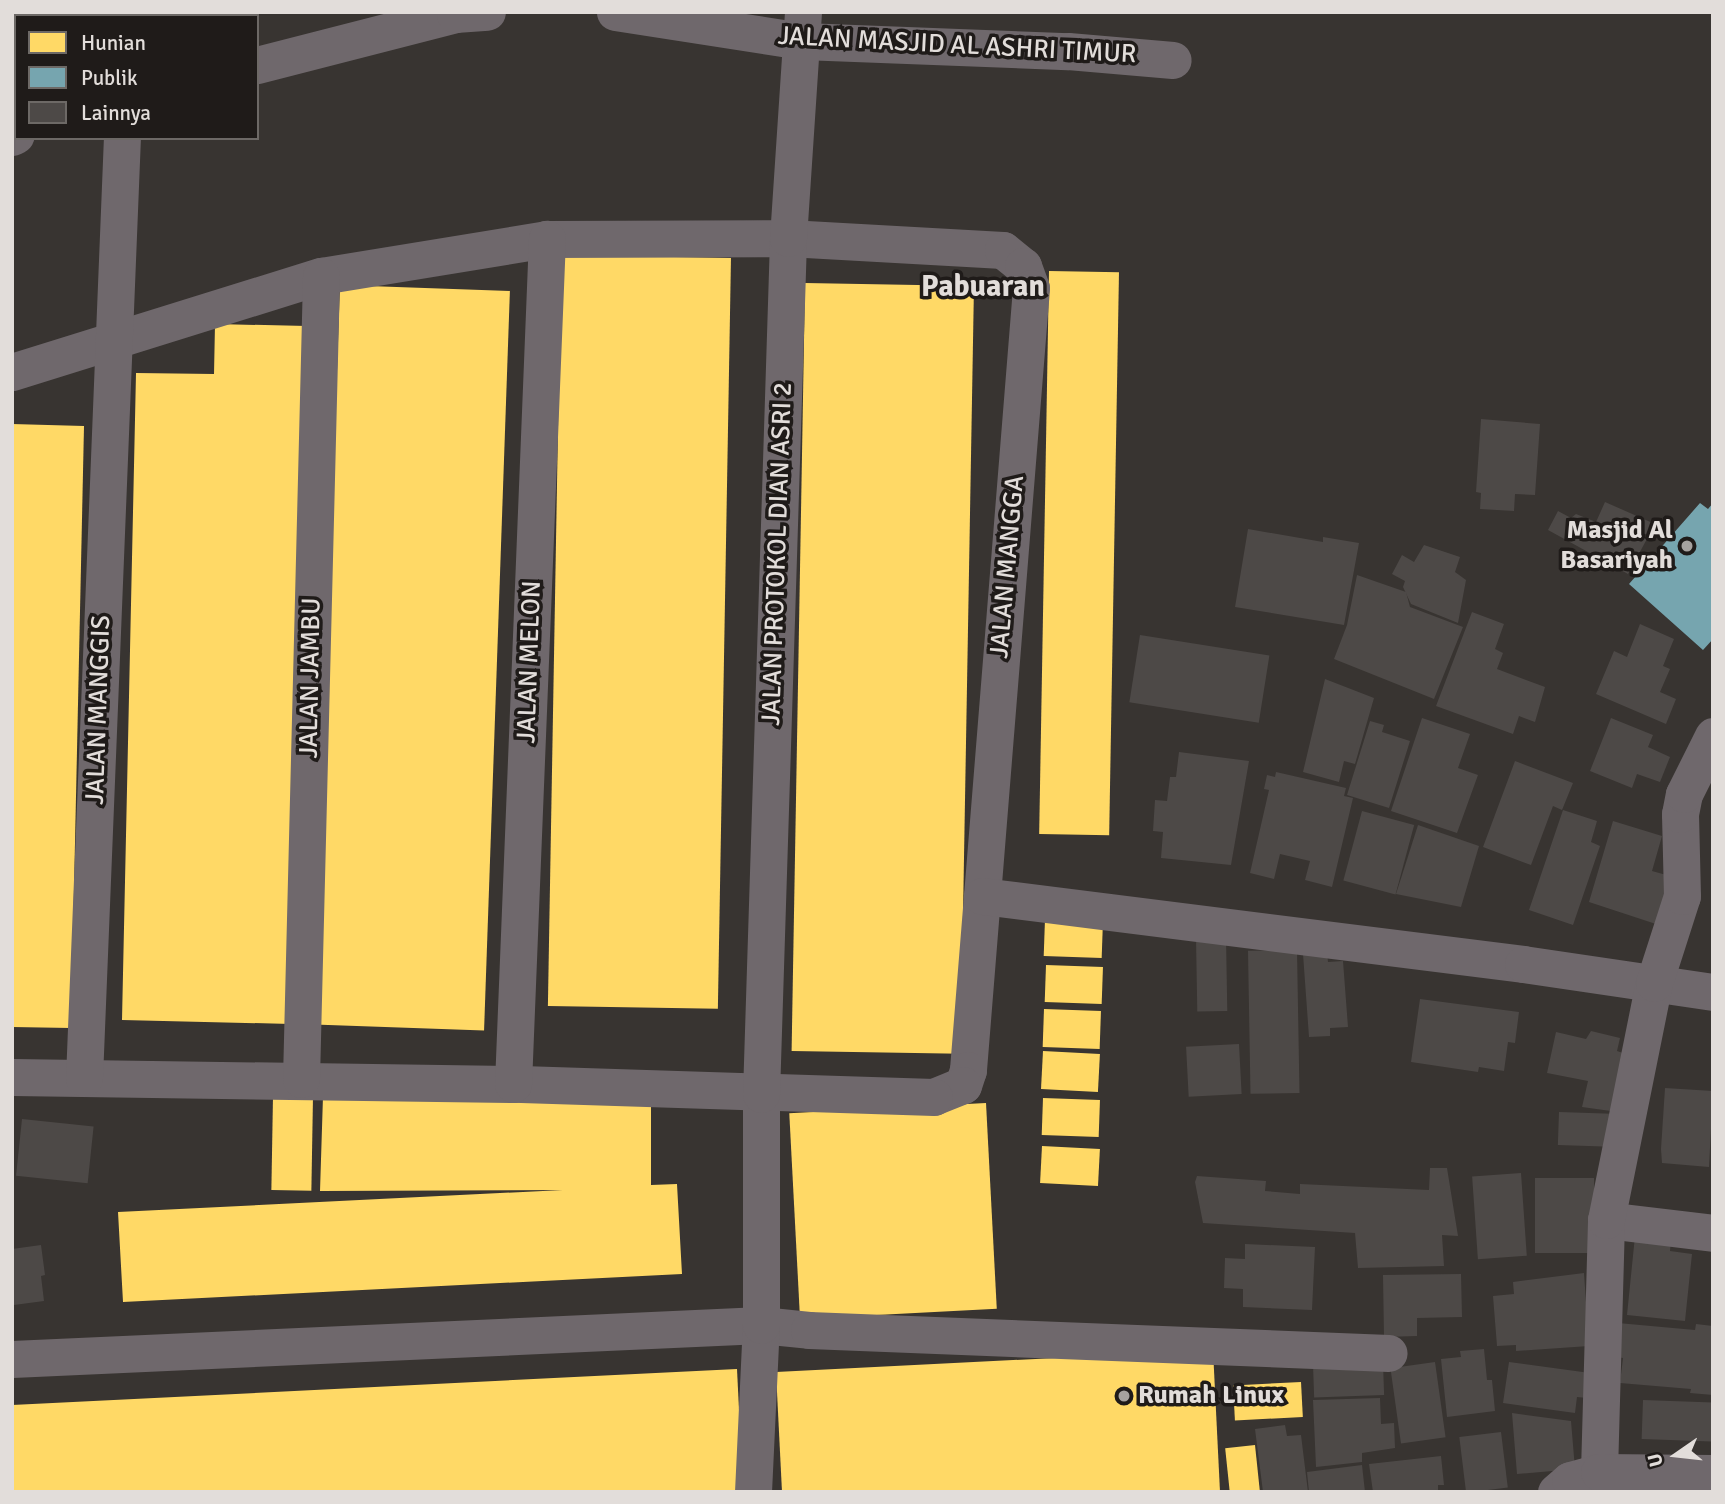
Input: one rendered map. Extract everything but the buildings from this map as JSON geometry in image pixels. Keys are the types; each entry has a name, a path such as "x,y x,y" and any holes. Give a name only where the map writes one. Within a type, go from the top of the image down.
{"street":[{"path":"259,64 455,14 486,12"},
{"name":"JALAN MASJID AL ASHRI TIMUR","path":"615,12 803,23 1174,60"},
{"name":"JALAN PROTOKOL DIAN ASRI 2","path":"753,1492 761,1325 761,1094 788,238 803,23"},
{"name":"JALAN MANGGIS","path":"84,1078 122,140"},
{"path":"12,372 113,343 321,276 547,239 788,238"},
{"name":"JALAN MANGGA","path":"761,1094 934,1097 963,1085 968,1070 1031,288 1023,266 1003,250 788,238"},
{"name":"JALAN MELON","path":"513,1084 547,239"},
{"name":"JALAN JAMBU","path":"301,1079 321,276"},
{"path":"1599,1472 1606,1220 1654,983 1682,896 1681,814 1684,794 1713,736"},
{"path":"982,896 1713,992"},
{"path":"12,1077 301,1079 761,1094"},
{"path":"1606,1220 1713,1233"},
{"path":"12,1359 761,1325 836,1332 1389,1353"},
{"path":"1556,1492 1570,1480 1599,1472 1713,1473"}],"place":[{"name":"Masjid Al Basariyah","path":"1687,546"},
{"name":"Rumah Linux","path":"1124,1396"}],"district":[{"name":"Pabuaran","path":"983,287"}]}
